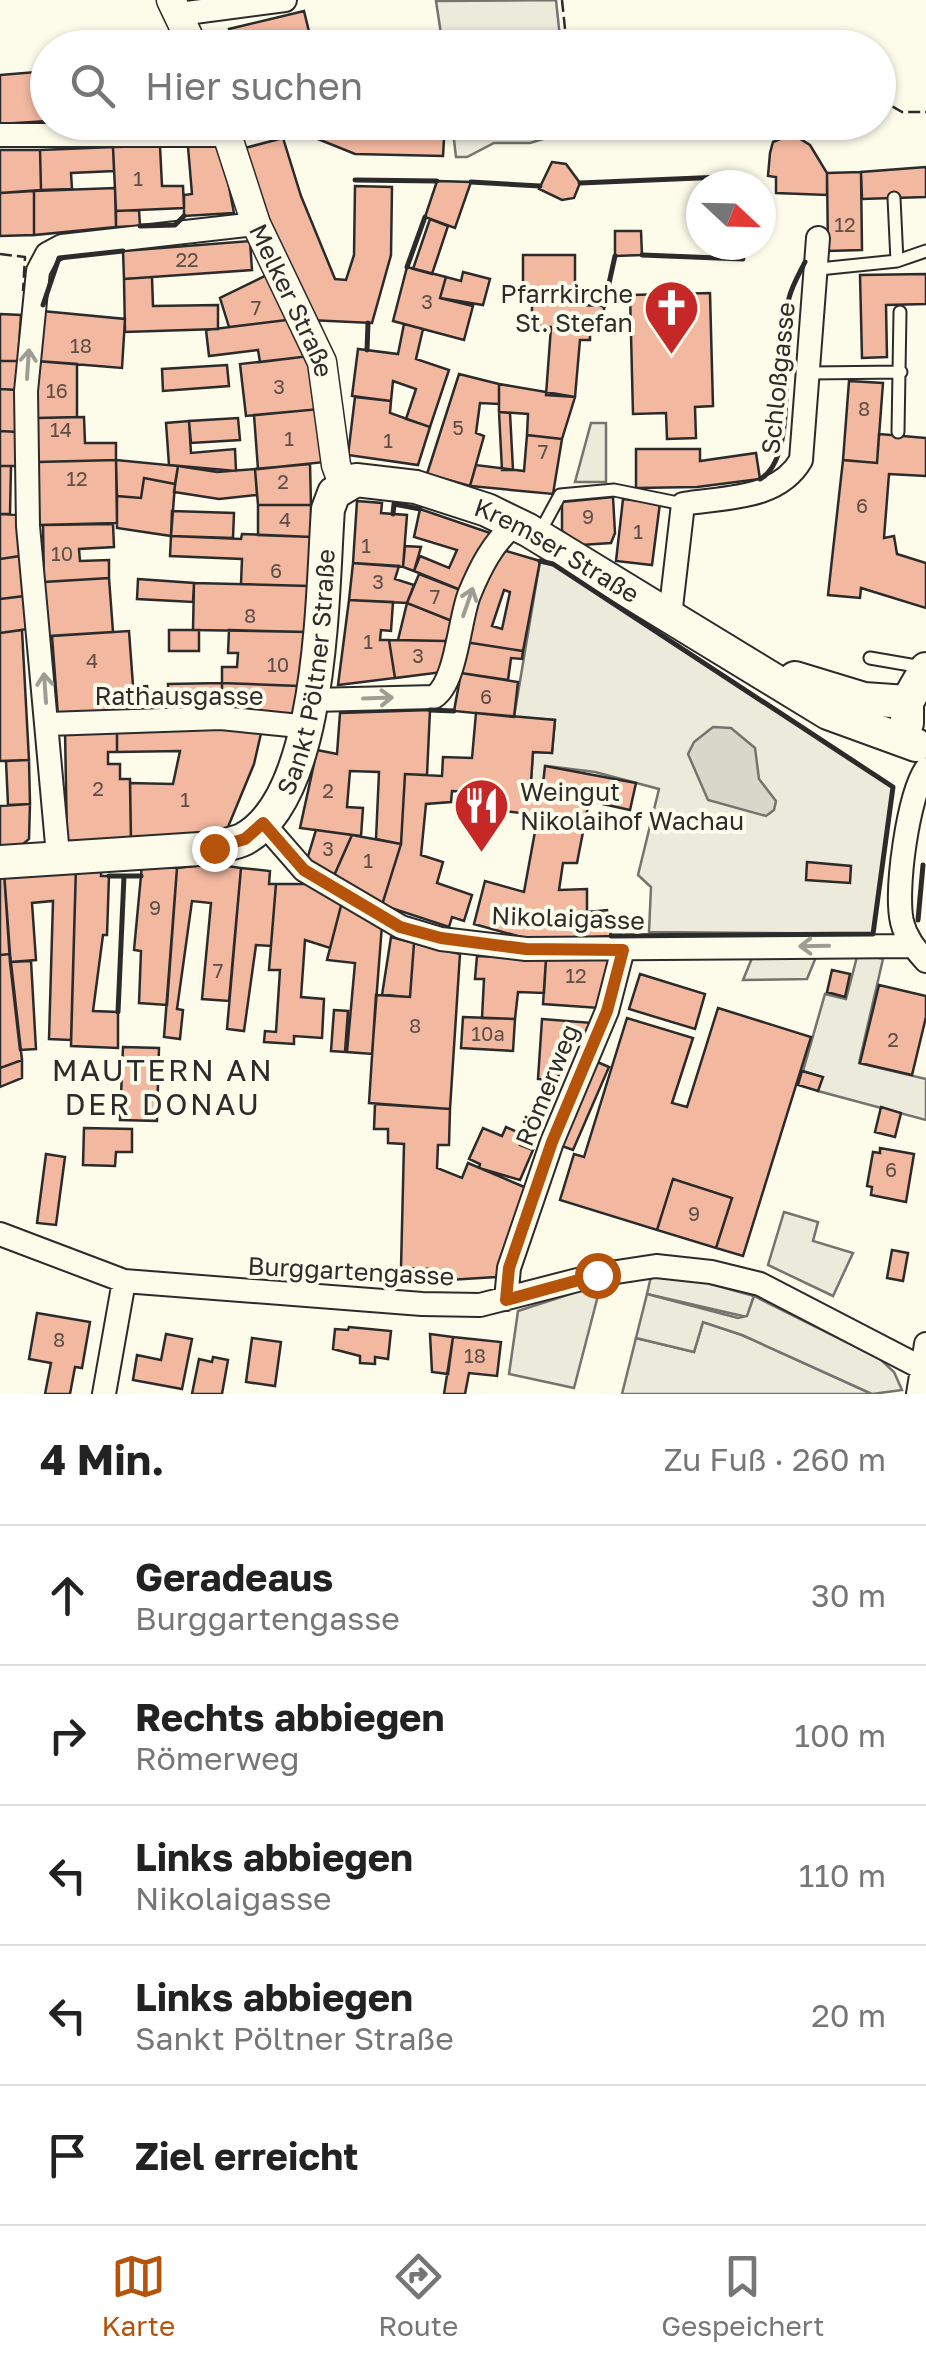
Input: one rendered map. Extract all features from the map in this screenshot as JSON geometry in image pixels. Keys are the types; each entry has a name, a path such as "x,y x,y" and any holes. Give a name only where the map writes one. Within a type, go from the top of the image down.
{"main road":[{"name":"Kremser Straße","path":"343,484 356,480 416,487 526,530 828,713 923,757"},
{"name":"Sankt Pöltner Straße","path":"0,862 58,855 214,848 245,839 263,823 287,787 311,714 328,509 343,484"},
{"name":"Kremser Straße","path":"754,666 864,699 907,702"},
{"path":"923,757 907,726 907,702 926,668"}],"street":[{"path":"186,30 175,7 285,0"},
{"path":"0,134 30,133"},
{"name":"Melker Straße","path":"229,140 256,224 322,362 336,465 343,484"},
{"path":"58,855 28,507 26,390 38,271 47,254 62,246 256,224"},
{"name":"Schloßgasse","path":"683,504 771,489 791,478 801,460 819,269 818,238"},
{"path":"670,616 683,504"},
{"name":"Rathausgasse","path":"48,724 311,714 434,696 449,683 455,641 470,594 496,540 526,530"},
{"path":"919,953 900,900 923,757"},
{"name":"Nikolaigasse","path":"263,823 304,870 400,927 441,938 526,949 919,953"},
{"name":"Römerweg","path":"506,1300 509,1268 552,1142 607,1011 623,950"},
{"name":"Burggartengasse","path":"0,1234 124,1282 422,1304 480,1305 597,1275 656,1266 712,1272 760,1284 922,1368"},
{"path":"104,1394 124,1282"},
{"path":"918,1394 926,1344"}],"lane":[{"path":"894,198 897,261"},
{"path":"819,269 897,261 926,252"},
{"path":"898,432 900,312"},
{"path":"810,372 901,372"},
{"path":"526,530 560,495 614,490 668,497 683,504"},
{"path":"870,658 926,668"}],"shaded area":[{"path":"556,0 559,30 440,30 436,1"},
{"path":"454,140 540,140 494,143 467,157 456,157"},
{"path":"591,423 606,423 606,482 575,482"},
{"path":"540,561 553,564 893,787 873,934 649,932 651,887 638,875 659,789 595,772 546,766 543,784 531,782 533,752 552,753 555,720 514,717"},
{"path":"713,727 731,728 755,748 759,779 776,801 774,810 766,816 708,800 688,754 694,742"},
{"path":"858,953 883,959 859,1063 926,1079 926,1120 818,1091 822,1077 803,1071 825,994 846,999"},
{"path":"816,957 807,979 743,980 752,958"},
{"path":"784,1212 818,1222 813,1241 853,1253 833,1296 768,1265"},
{"path":"651,1276 700,1281 754,1296 747,1317 647,1294"},
{"path":"601,1284 574,1388 509,1374 518,1311"},
{"path":"647,1294 738,1318 747,1316 754,1296 880,1359 894,1372 902,1390 872,1394 742,1335 703,1322 694,1352 636,1338"},
{"path":"703,1322 742,1335 872,1394 622,1394 636,1338 694,1352"}],"building":[{"path":"304,11 309,30 229,30"},
{"path":"30,72 30,122 0,124 0,75"},
{"path":"284,140 301,196 335,279 346,280 354,255 355,186 392,187 391,255 372,323 309,320 266,218 245,148"},
{"path":"320,140 444,140 443,156 355,154"},
{"path":"778,140 802,140 810,145 827,173 827,195 776,193 776,170 769,170 773,142"},
{"path":"221,144 234,213 184,216 184,195 192,194 188,147"},
{"path":"160,146 162,186 183,186 184,208 116,211 113,147"},
{"path":"113,147 114,171 71,173 72,189 41,190 40,150"},
{"path":"0,150 40,150 41,190 0,193"},
{"path":"552,162 566,164 580,183 574,198 562,200 539,189"},
{"path":"926,167 926,197 862,199 861,172"},
{"path":"861,172 862,250 828,251 827,173"},
{"path":"437,181 471,182 455,228 425,217"},
{"path":"115,188 116,227 34,235 34,191"},
{"path":"34,191 34,235 0,236 0,193"},
{"path":"139,210 140,226 116,227 116,211"},
{"path":"430,219 448,226 432,274 413,269"},
{"path":"615,231 641,231 642,255 615,256"},
{"path":"250,241 252,270 124,279 123,251"},
{"path":"523,255 575,255 575,305 604,306 604,328 590,328 590,340 580,340 575,397 546,395 551,327 532,327 532,305 545,305 545,288 523,288"},
{"path":"407,267 446,277 440,298 473,306 464,340 393,321"},
{"path":"463,272 490,279 483,305 440,298 446,277 461,281"},
{"path":"269,274 295,319 229,327 220,298"},
{"path":"926,274 926,304 886,305 887,357 862,358 860,275"},
{"path":"152,277 153,306 218,305 218,329 125,332 124,279"},
{"name":"Pfarrkirche St. Stefan","path":"710,293 713,406 695,407 696,438 667,439 666,413 633,414 630,295"},
{"path":"42,311 125,319 122,368 37,361"},
{"path":"0,314 21,315 18,361 0,361"},
{"path":"295,319 310,356 260,362 258,350 209,356 206,330"},
{"path":"404,324 423,329 416,359 449,370 430,427 406,419 416,389 393,381 391,401 352,396 358,349 398,354"},
{"path":"310,356 320,409 246,416 240,364"},
{"path":"0,361 18,361 17,390 0,389"},
{"path":"37,361 77,364 77,417 37,418"},
{"path":"227,365 229,386 163,391 162,369"},
{"path":"459,374 499,384 499,404 480,403 476,433 484,436 470,486 427,474"},
{"path":"849,381 883,383 877,463 843,460"},
{"path":"499,384 575,397 562,439 527,435 528,414 499,412"},
{"path":"0,389 17,390 17,432 0,431"},
{"path":"355,397 391,401 390,413 430,427 418,465 348,455"},
{"path":"320,409 325,462 258,469 254,415"},
{"path":"499,412 510,413 513,470 502,470"},
{"path":"84,417 85,443 116,443 116,460 38,462 37,418"},
{"path":"238,418 240,440 191,443 189,421"},
{"path":"189,421 191,453 235,449 236,471 169,465 166,423"},
{"path":"0,431 17,432 17,466 0,466"},
{"path":"879,434 926,438 926,476 889,474 884,538 894,536 897,554 926,563 926,608 861,588 860,598 828,595 843,460 877,463"},
{"path":"527,435 562,439 553,494 470,486 476,465 524,471"},
{"path":"636,449 700,449 700,461 756,453 760,479 697,487 636,488"},
{"path":"116,460 117,523 39,525 38,462"},
{"path":"116,460 178,466 175,484 144,478 141,498 117,496"},
{"path":"310,464 311,505 258,505 255,469"},
{"path":"0,466 11,466 10,514 0,514"},
{"path":"178,466 217,472 255,469 257,495 219,499 174,492"},
{"path":"144,478 175,484 171,536 117,528 117,496 141,498"},
{"path":"613,497 615,533 611,543 581,545 562,531 562,502"},
{"path":"623,499 660,503 652,565 616,561"},
{"path":"357,501 382,503 381,513 407,515 403,567 353,563"},
{"path":"258,505 311,505 311,537 258,535"},
{"path":"420,509 493,534 463,591 414,571 420,556 449,568 457,550 414,537"},
{"path":"172,511 234,513 233,538 171,536"},
{"path":"0,514 19,515 20,556 0,559"},
{"path":"113,524 114,547 79,549 80,561 109,560 109,578 44,582 43,525"},
{"path":"242,534 311,537 309,586 241,584 242,559 170,556 171,536 241,539"},
{"path":"405,546 421,547 414,571 403,567"},
{"path":"503,550 540,561 523,651 465,642 491,562","holes":["504,590 510,592 502,629 492,626"]},
{"path":"20,556 25,596 0,599 0,559"},
{"path":"353,563 399,566 395,579 414,585 407,603 349,600"},
{"path":"419,574 463,591 452,621 407,603"},
{"path":"109,578 113,632 48,636 44,582"},
{"path":"138,579 194,583 193,602 137,599"},
{"path":"194,583 309,586 306,632 193,630"},
{"path":"25,596 28,629 0,633 0,599"},
{"path":"349,600 393,602 391,631 381,630 380,640 389,640 395,678 338,685"},
{"path":"407,603 452,621 446,641 398,640"},
{"path":"22,630 29,760 0,761 0,633"},
{"path":"169,630 199,630 199,651 169,651"},
{"path":"229,630 306,632 298,686 222,683 222,667 237,667 238,653 228,653"},
{"path":"129,631 135,713 58,716 52,636"},
{"path":"389,640 446,641 443,672 395,678"},
{"path":"465,642 523,651 522,659 511,658 508,680 461,673"},
{"path":"461,673 518,682 514,717 454,711"},
{"path":"222,683 298,686 293,717 222,712"},
{"path":"222,683 222,712 169,712 168,684"},
{"path":"147,686 150,713 135,713 133,687"},
{"path":"430,710 427,775 405,774 401,844 376,839 379,772 350,771 347,807 363,808 361,836 300,828 317,750 337,754 340,713"},
{"path":"476,713 555,720 552,753 533,752 531,782 543,784 545,766 636,783 630,810 589,801 577,863 563,863 559,890 587,889 587,912 607,910 611,936 532,940 474,924 485,881 524,892 538,815 470,807 471,792 452,791 451,802 426,804 421,855 443,862 437,883 472,895 464,921 452,917 449,927 382,905 401,844 405,774 442,776 443,757 472,758"},
{"path":"117,727 117,752 108,752 108,764 120,764 120,779 130,779 131,840 67,841 65,730"},
{"path":"117,727 262,729 254,764 228,827 217,835 131,843 130,783 173,784 180,751 117,752"},
{"path":"29,760 30,804 8,805 6,761"},
{"path":"30,804 29,839 16,850 0,851 0,806"},
{"path":"316,830 352,835 333,878 306,863"},
{"path":"352,835 401,844 382,905 333,878"},
{"path":"807,862 851,866 850,883 806,880"},
{"path":"213,864 241,868 229,1001 202,999 211,903 192,901 177,1009 183,1010 180,1039 164,1037 177,868"},
{"path":"142,865 177,868 167,1005 139,1003 141,951 134,950"},
{"path":"76,866 101,867 101,876 109,876 107,935 103,935 93,1011 118,1012 118,1048 71,1046"},
{"path":"76,866 71,1040 49,1039 53,901 32,903 36,960 10,962 4,872"},
{"path":"241,868 270,871 269,884 276,884 271,946 256,945 244,1031 227,1029"},
{"path":"0,872 4,872 10,954 0,955"},
{"path":"276,884 311,884 342,902 330,948 305,940 301,997 324,999 322,1038 294,1036 294,1044 264,1042 265,1031 276,1032 280,970 269,970"},
{"path":"342,902 382,925 372,1054 347,1052 355,963 327,960"},
{"path":"391,937 414,943 410,997 382,995"},
{"path":"414,943 460,954 450,1109 369,1103 376,995 410,997"},
{"path":"10,954 22,1060 0,1068 0,955"},
{"path":"477,956 546,959 544,993 518,992 515,1019 482,1018 484,979 475,979"},
{"path":"546,959 611,959 599,1008 543,1004"},
{"path":"31,961 36,1049 20,1050 10,962"},
{"path":"832,970 850,974 845,997 827,992"},
{"path":"640,974 705,994 695,1029 629,1009"},
{"path":"879,985 926,996 926,1017 912,1075 860,1063"},
{"path":"718,1008 811,1037 743,1256 716,1248 732,1198 673,1179 657,1230 560,1200 574,1154 584,1157 627,1018 693,1038 672,1103 687,1107"},
{"path":"334,1010 348,1011 345,1052 331,1051"},
{"path":"463,1017 515,1019 513,1051 461,1048"},
{"path":"542,1019 593,1023 584,1043 574,1042 556,1081 538,1079"},
{"path":"123,1047 159,1048 157,1121 120,1120"},
{"path":"22,1060 22,1078 0,1087 0,1068"},
{"path":"595,1061 609,1067 573,1150 559,1145"},
{"path":"802,1071 823,1077 818,1091 798,1085"},
{"path":"375,1104 450,1109 449,1145 438,1145 437,1168 462,1178 468,1163 529,1189 496,1277 433,1281 434,1269 401,1268 404,1144 388,1143 388,1129 374,1129"},
{"path":"881,1107 901,1113 895,1137 875,1132"},
{"path":"506,1127 524,1135 520,1145 533,1150 520,1180 479,1168 480,1164 469,1159 483,1128 502,1136"},
{"path":"84,1128 132,1129 132,1152 116,1152 115,1166 83,1165"},
{"path":"880,1148 914,1154 906,1202 871,1195 872,1187 867,1186 873,1152 880,1153"},
{"path":"46,1154 65,1157 56,1225 37,1223"},
{"path":"673,1179 732,1198 716,1248 657,1230"},
{"path":"892,1250 908,1253 903,1281 887,1278"},
{"path":"37,1313 90,1322 82,1368 75,1367 70,1394 45,1394 51,1363 29,1359"},
{"path":"335,1329 391,1331 388,1359 375,1357 375,1364 360,1363 360,1356 333,1349"},
{"path":"166,1334 192,1339 182,1389 133,1380 137,1355 161,1360"},
{"path":"430,1334 453,1337 448,1374 432,1372"},
{"path":"453,1337 501,1342 497,1376 469,1373 465,1394 444,1394"},
{"path":"252,1338 281,1342 275,1386 246,1382"},
{"path":"213,1357 228,1360 222,1394 192,1394 199,1359 212,1362"}],"fence":[{"path":"562,0 565,30"},
{"path":"896,108 926,112"},
{"path":"0,254 25,257 23,291"}],"wall":[{"path":"580,183 686,179"},
{"path":"355,180 437,181"},
{"path":"471,182 540,186"},
{"path":"140,226 175,225 184,216"},
{"path":"407,267 425,217"},
{"path":"43,305 59,258 123,251"},
{"path":"642,255 686,257"},
{"path":"604,306 615,256"},
{"path":"760,479 772,467 780,448 789,298 805,262"},
{"path":"367,350 368,323"},
{"path":"393,514 394,504 420,509"},
{"path":"540,561 553,564 893,787 873,934 611,936"},
{"path":"430,710 454,711"},
{"path":"918,920 923,865"},
{"path":"109,876 141,876"},
{"path":"118,1012 124,876"}],"place":[{"name":"Pfarrkirche St. Stefan","path":"672,357"},
{"name":"Weingut Nikolaihof Wachau","path":"481,855"}],"district":[{"name":"MAUTERN AN DER DONAU","path":"163,1088"}],"route":[{"path":"214,848 245,839 263,823 304,870 400,927 441,938 526,949 623,950 607,1011 552,1142 509,1268 506,1300 597,1275"}]}
